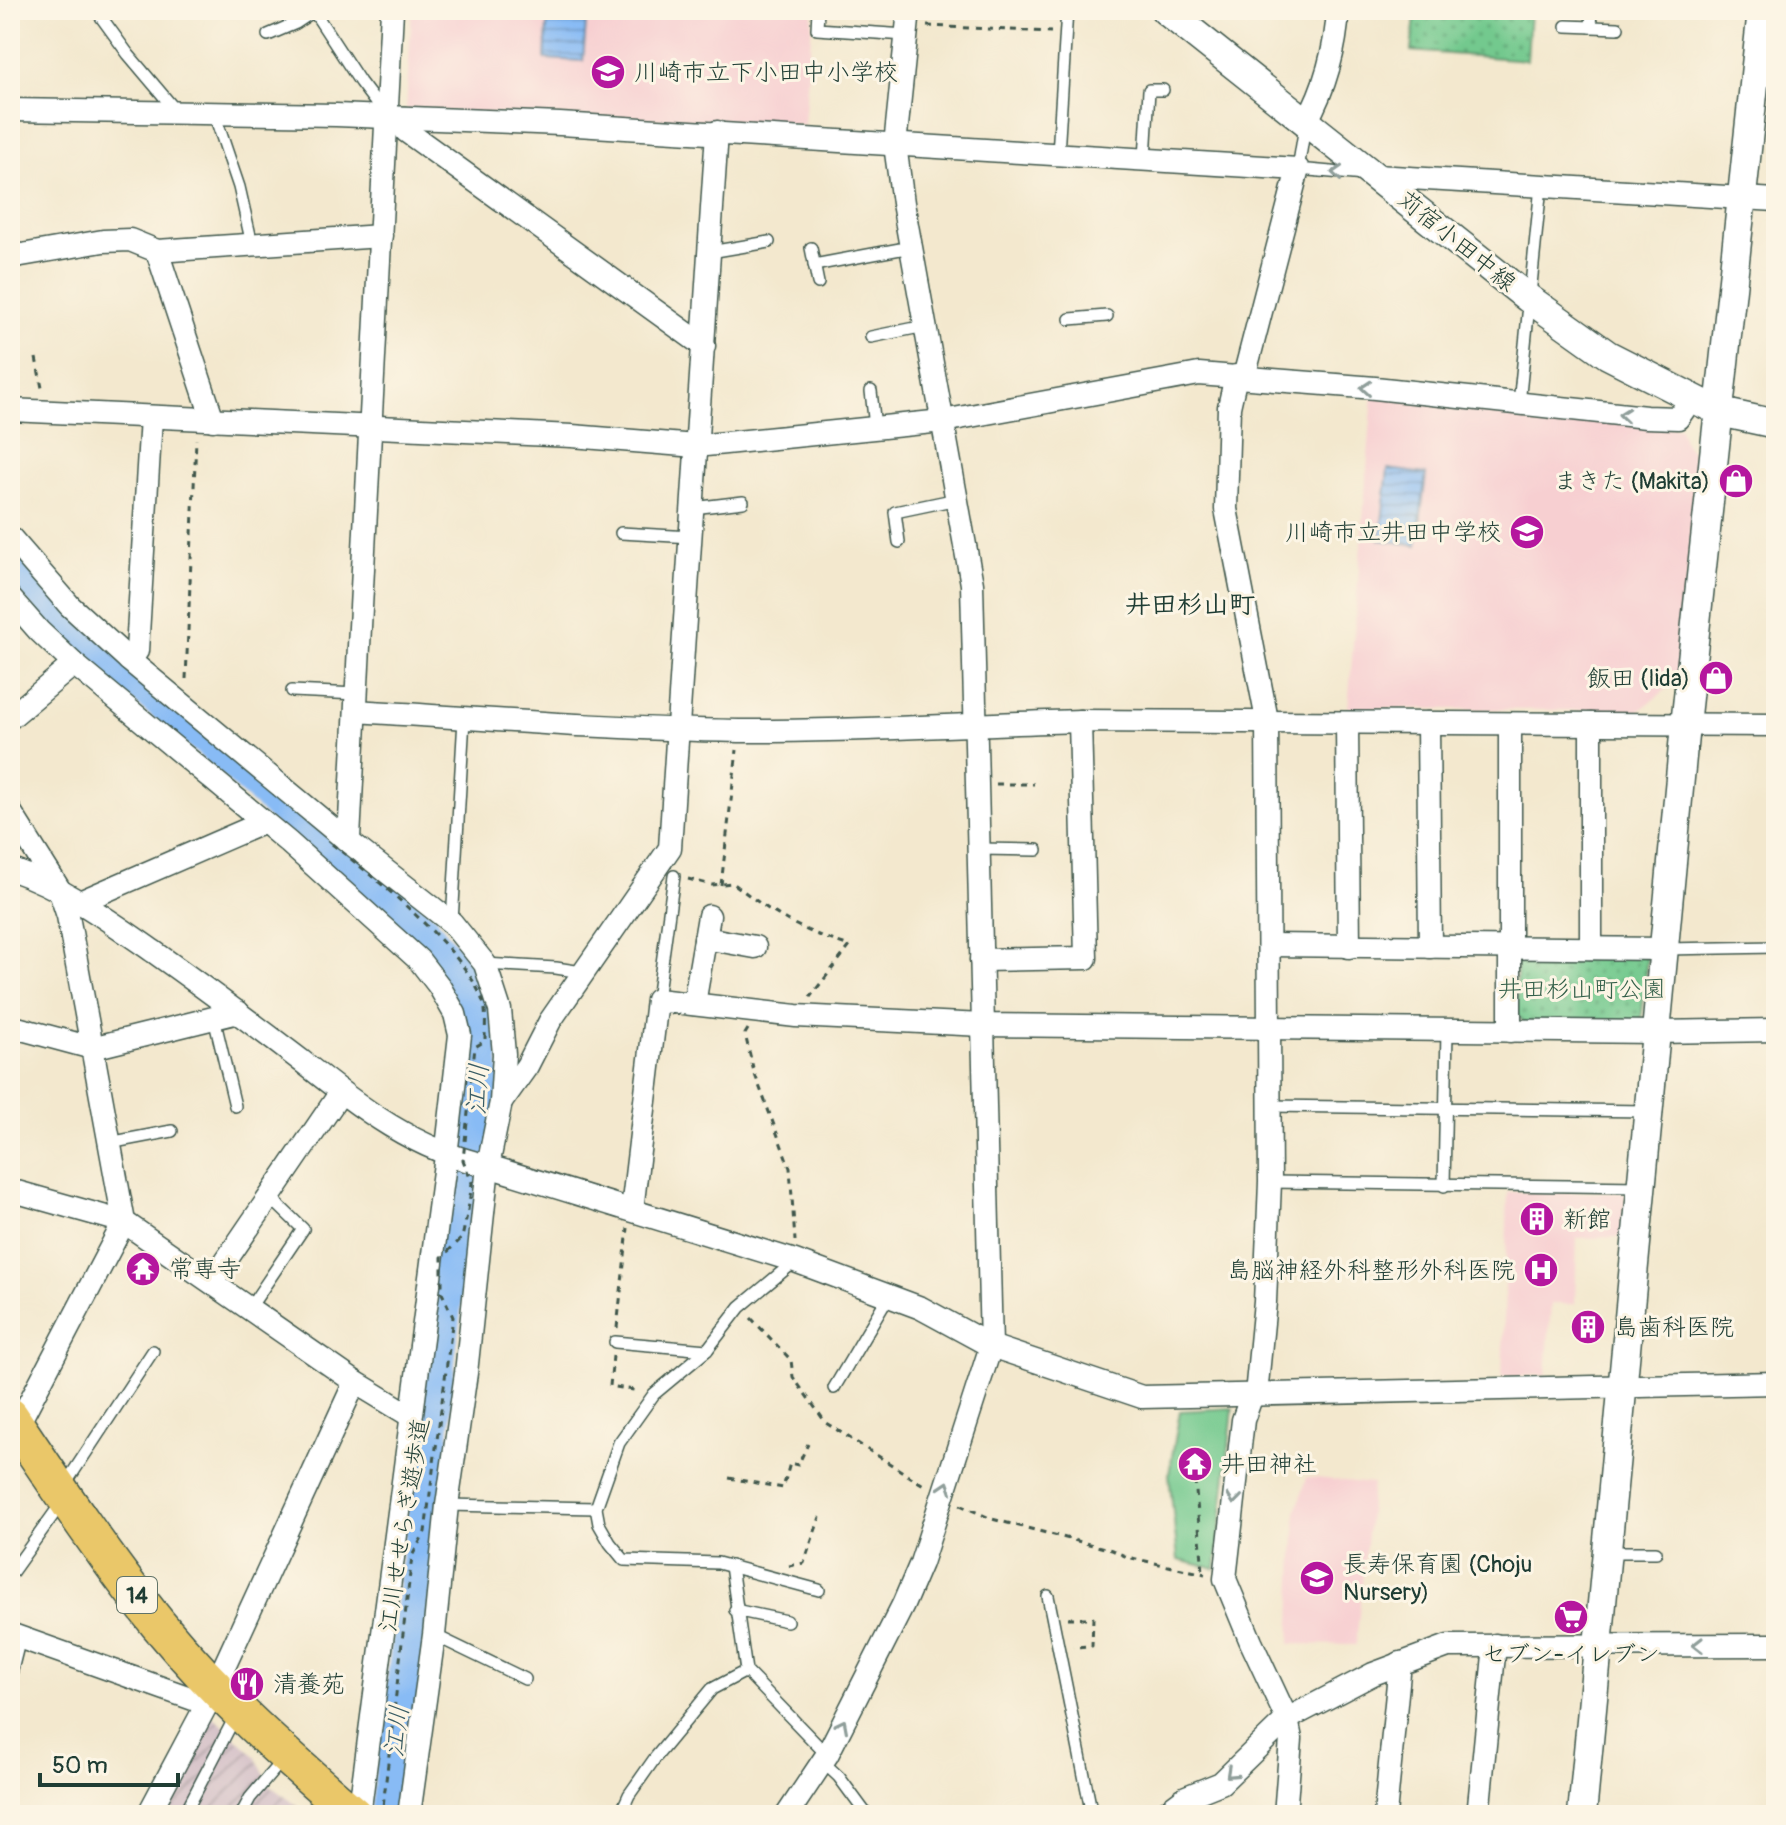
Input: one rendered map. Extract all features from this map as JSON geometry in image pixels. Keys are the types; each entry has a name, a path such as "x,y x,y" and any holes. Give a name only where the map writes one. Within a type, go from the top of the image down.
{"main road":[{"name":"14","path":"11,1431 150,1633 337,1815"},
{"name":"14","path":"281,1760 356,1815"}],"street":[{"path":"340,842 357,702 381,236 396,118 392,10"},
{"name":"苅宿小田中線","path":"1165,10 1528,298 1608,355 1720,412 1776,424"},
{"path":"1306,122 1337,41 1338,10"},
{"path":"1582,1815 1685,725 1762,10"},
{"path":"787,1815 825,1758 903,1605 921,1563 991,1346 972,584 895,145 907,23"},
{"path":"10,110 396,118 717,132 1298,169 1229,407 1226,509 1267,720 1270,1182 1265,1302 1254,1395 1243,1420 1214,1576 1251,1642 1287,1719 1291,1739 1285,1815"},
{"path":"396,118 406,131 704,346"},
{"path":"501,1102 527,1066 550,1021 582,972 670,848 717,132"},
{"path":"1376,176 1776,200"},
{"path":"10,257 103,241 130,240 157,251 381,236"},
{"path":"157,251 205,420"},
{"path":"10,410 572,436 696,446 943,421 1199,374 1646,417 1678,418 1692,398"},
{"path":"129,660 137,651 151,417"},
{"path":"10,537 70,606 129,660 340,842 452,923 485,964 500,1010 504,1054 501,1102 488,1166 466,1373 409,1815"},
{"path":"10,598 74,664 288,842 419,960 455,1014 460,1035 446,1156 356,1815"},
{"path":"10,718 74,664"},
{"path":"357,702 464,719 739,731 1080,721 1776,725"},
{"path":"981,960 1086,958 1080,721"},
{"path":"1347,723 1349,947"},
{"path":"1428,723 1430,947"},
{"path":"1510,724 1510,1031"},
{"path":"1591,724 1591,948"},
{"path":"10,811 59,889 68,916 124,1222 11,1431"},
{"path":"82,901 262,823"},
{"path":"10,869 82,901 238,1012 341,1092 415,1142 446,1156 488,1166 795,1261 921,1308 991,1346 1142,1397 1776,1383"},
{"path":"694,1004 709,916"},
{"path":"705,938 755,947"},
{"path":"1269,945 1665,949"},
{"path":"632,1210 657,1000 796,1016 983,1025 1656,1032 1776,1030"},
{"path":"10,1026 92,1048 238,1012"},
{"path":"212,1281 341,1092"},
{"path":"10,1190 124,1222 355,1382 411,1416"},
{"path":"148,1815 220,1704 355,1382"},
{"path":"15,1636 220,1704"},
{"path":"1162,1815 1186,1797 1221,1783 1287,1719 1373,1674 1454,1645 1776,1645"},
{"path":"1478,1815 1495,1645"},
{"path":"1385,1815 1400,1663"}],"lane":[{"path":"96,10 177,112"},
{"path":"268,35 296,23 313,10 360,82 396,118"},
{"path":"818,10 817,29 907,23"},
{"path":"1058,154 1067,10"},
{"path":"1591,27 1592,10"},
{"path":"1566,26 1618,28"},
{"path":"1145,159 1149,90 1163,90"},
{"path":"214,113 239,187 252,244"},
{"path":"1306,122 1298,169 1376,176"},
{"path":"1519,404 1541,186"},
{"path":"710,252 769,242"},
{"path":"814,265 911,247"},
{"path":"811,248 818,283"},
{"path":"1070,319 1107,316"},
{"path":"871,337 925,326"},
{"path":"871,391 875,427"},
{"path":"899,542 895,512 957,499"},
{"path":"693,508 743,502"},
{"path":"621,533 691,537"},
{"path":"292,691 357,702"},
{"path":"452,923 464,719"},
{"path":"978,849 1037,850"},
{"path":"657,1000 674,876"},
{"path":"1665,949 1776,947"},
{"path":"485,964 582,972"},
{"path":"214,1018 235,1106"},
{"path":"1444,1186 1447,1030"},
{"path":"1269,1106 1649,1111"},
{"path":"109,1143 172,1131"},
{"path":"1270,1182 1641,1187"},
{"path":"249,1309 303,1229 270,1197"},
{"path":"795,1261 740,1307 707,1350 654,1394 619,1443 596,1508 599,1524 624,1560 718,1563 819,1590"},
{"path":"834,1388 889,1295"},
{"path":"615,1342 707,1350"},
{"path":"10,1575 153,1351"},
{"path":"447,1505 596,1508"},
{"path":"1606,1552 1656,1552"},
{"path":"731,1566 746,1671 825,1758 867,1815"},
{"path":"1048,1596 1092,1815"},
{"path":"735,1610 787,1621"},
{"path":"434,1635 525,1679"},
{"path":"10,1678 15,1636"},
{"path":"620,1815 629,1795 655,1758 712,1689 746,1671"},
{"path":"184,1815 220,1704"},
{"path":"241,1815 250,1798 281,1760"}],"path":[{"path":"907,23 1066,33"},
{"path":"36,358 47,412"},
{"path":"177,700 186,689 205,420"},
{"path":"721,885 739,731"},
{"path":"976,784 1034,784"},
{"name":"江川せせらぎ遊歩道","path":"340,842 435,934 469,976 485,1008 485,1041 475,1047 463,1160 472,1183 468,1210 462,1238 442,1257 442,1293 453,1317 425,1532 412,1556 382,1815"},
{"path":"674,876 721,885 733,883 770,912 809,934 850,946 796,1016"},
{"path":"757,1012 745,1034 754,1072 790,1168 795,1261"},
{"path":"632,1210 610,1386 654,1394"},
{"path":"740,1307 791,1360 793,1377 826,1423 943,1497 992,1519 1112,1550 1127,1557 1214,1576 1195,1480"},
{"path":"729,1478 783,1488 790,1463 798,1465 808,1444"},
{"path":"781,1578 785,1567 804,1563 820,1517"},
{"path":"1052,1618 1093,1618 1092,1646 1058,1648"}],"shaded area":[{"name":"川崎市立下小田中小学校","path":"412,10 813,10 804,125 406,110"},
{"name":"川崎市立井田中学校","path":"1373,394 1680,428 1685,444 1699,459 1677,681 1639,711 1348,708"},
{"name":"島脳神経外科整形外科医院","path":"1508,1192 1623,1193 1627,1196 1622,1237 1577,1238 1575,1304 1551,1304 1546,1375 1502,1377"},
{"path":"1307,1477 1372,1484 1356,1645 1290,1644 1296,1512"},
{"path":"213,1716 255,1756 272,1787 310,1815 152,1815 204,1719"}],"green space":[{"path":"1416,10 1530,10 1527,60 1411,51"},
{"name":"井田杉山町公園","path":"1525,954 1647,956 1641,1025 1524,1023 1517,1015 1517,962"},
{"path":"1233,1408 1216,1569 1178,1560 1169,1474 1180,1411"}],"water":[{"path":"548,10 587,10 583,61 545,59"},
{"path":"1388,469 1426,474 1417,545 1380,540"}],"waterway":[{"name":"江川","path":"10,559 65,617 137,683 207,740 423,929 460,976 474,1000 483,1078 477,1129 453,1238 439,1352 429,1476 387,1815"}],"place":[{"name":"川崎市立下小田中小学校","path":"608,72"},
{"name":"まきた (Makita)","path":"1736,481"},
{"name":"川崎市立井田中学校","path":"1527,532"},
{"name":"飯田 (Iida)","path":"1716,678"},
{"name":"新館","path":"1537,1219"},
{"name":"常専寺","path":"143,1269"},
{"name":"島脳神経外科整形外科医院","path":"1541,1270"},
{"name":"島歯科医院","path":"1588,1327"},
{"name":"井田神社","path":"1195,1464"},
{"name":"長寿保育園 (Choju Nursery)","path":"1317,1578"},
{"name":"セブン-イレブン","path":"1571,1617"},
{"name":"清養苑","path":"247,1684"}],"district":[{"name":"井田杉山町","path":"1190,604"}]}
